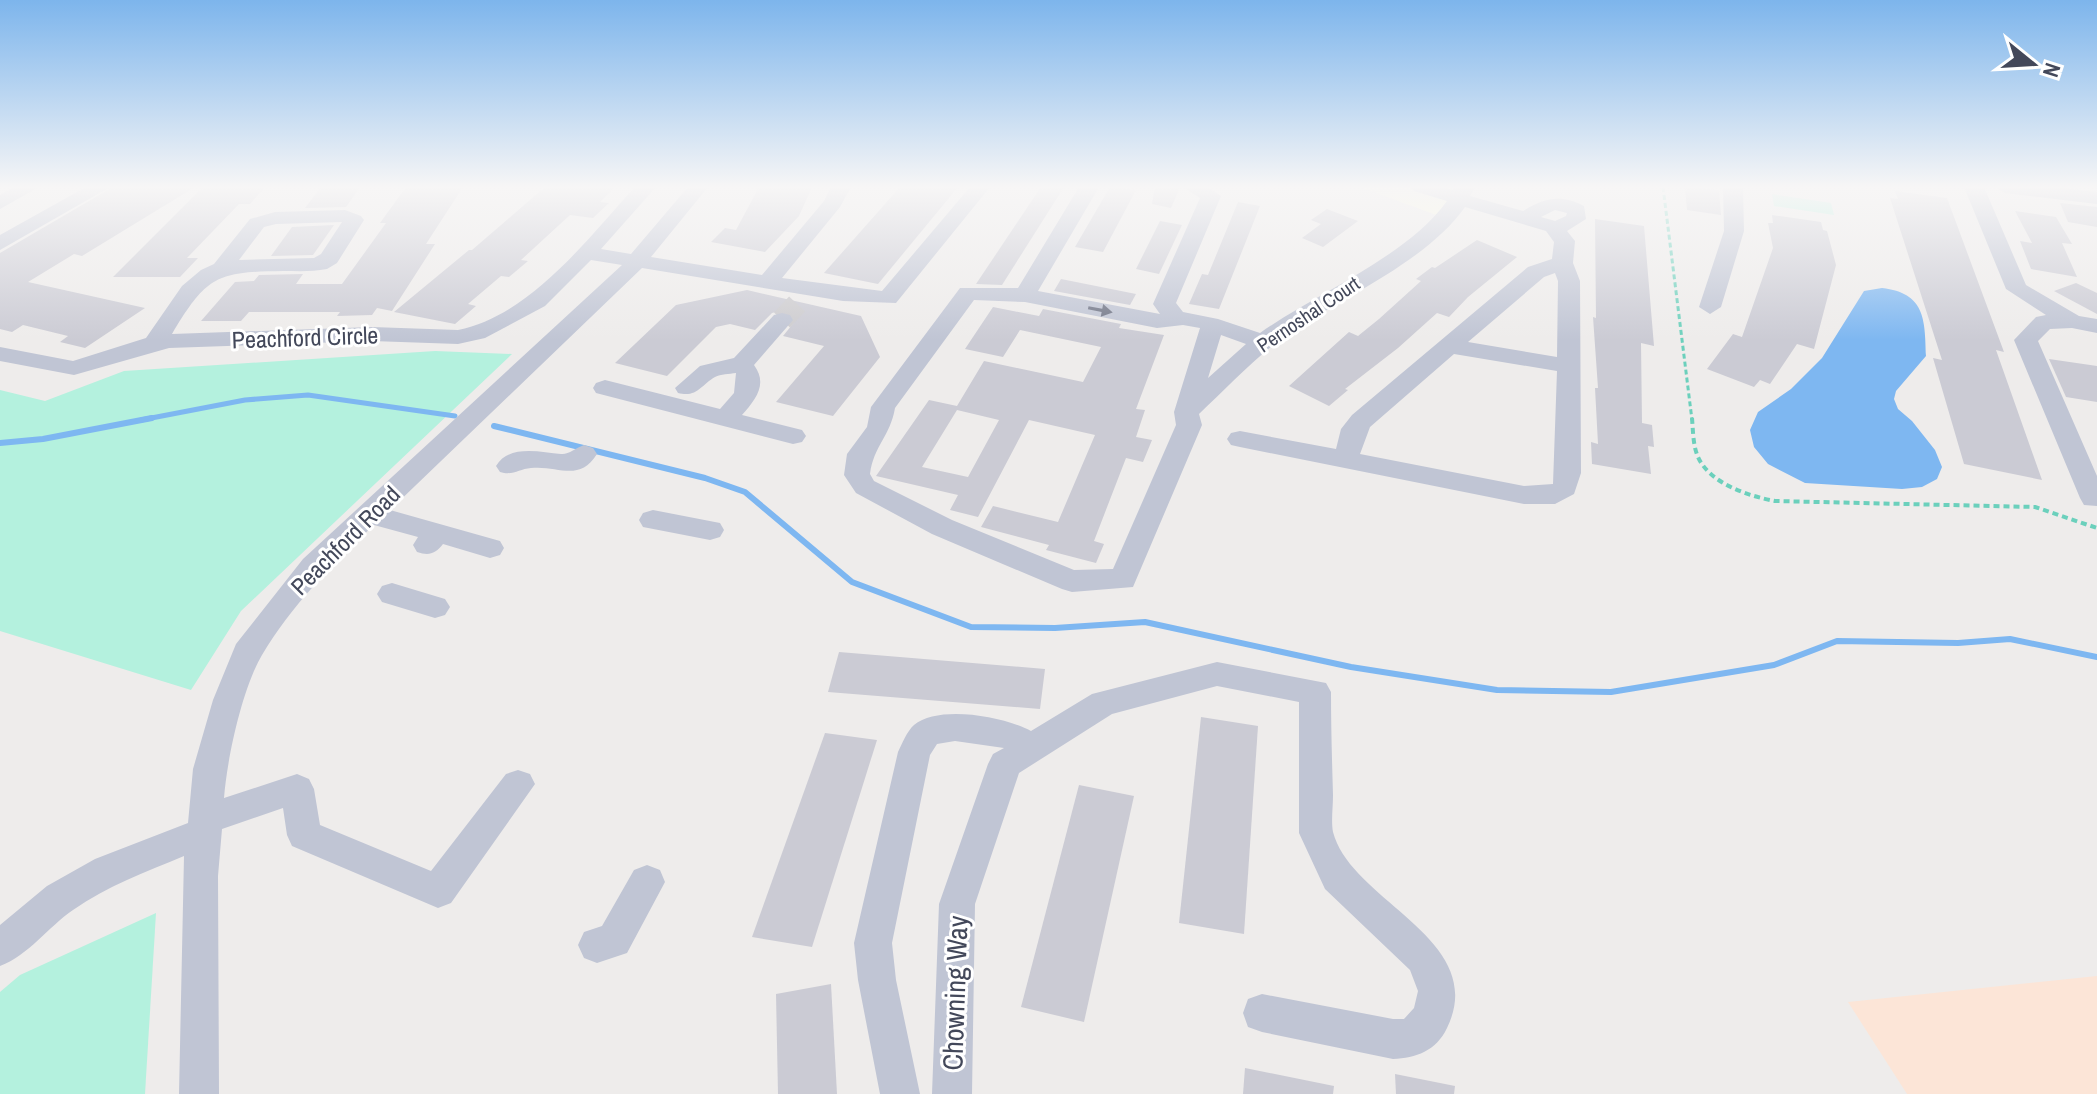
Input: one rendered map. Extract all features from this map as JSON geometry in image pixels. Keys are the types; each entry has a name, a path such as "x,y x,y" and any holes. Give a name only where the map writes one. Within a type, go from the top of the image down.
{"street":[{"path":"155,343 176,309 200,280 221,269 245,238"},
{"path":"221,269 319,264 329,258 342,238"},
{"name":"Peachford Circle","path":"0,354 74,368 155,343 372,334 458,337 477,333 537,301 600,238"},
{"name":"Peachford Road","path":"199,1094 200,876 210,769 229,700 247,652 313,566 638,261 657,238"},
{"path":"769,280 804,238"},
{"path":"586,253 769,280 806,295 888,298 938,238"},
{"path":"1025,295 1059,238"},
{"path":"1175,316 1164,304 1193,238"},
{"name":"Pernoshal Court","path":"1186,412 1262,342 1420,238"},
{"path":"1240,439 1524,495 1555,495 1565,488 1568,473 1569,281 1562,263 1565,241 1563,238"},
{"path":"1710,307 1732,238"},
{"path":"1996,238 2017,289 2072,321"},
{"path":"1346,460 1351,438 1361,421 1542,268 1562,263"},
{"path":"1212,325 1186,412 1189,425 1123,579 1072,581 942,527 865,487 857,475 860,454 879,428 883,407 968,293 1025,295 1157,321 1175,316 1212,325 1262,342"},
{"path":"687,388 708,371 742,364 782,320"},
{"path":"2093,498 2026,340 2044,322 2072,321 2097,326"},
{"path":"1449,346 1569,366"},
{"path":"725,419 747,394 751,383 750,373 742,364"},
{"path":"605,388 793,436"},
{"path":"509,466 519,459 553,460 568,465 584,454"},
{"path":"367,514 432,539 490,548"},
{"path":"653,520 710,530"},
{"path":"392,594 435,607"},
{"path":"900,1094 877,980 873,943 914,752 926,734 937,729 1004,732 1023,754 1103,703 1217,674 1315,692 1316,833 1338,877 1424,958 1437,991 1432,1018 1413,1038 1393,1039 1262,1013"},
{"name":"Chowning Way","path":"952,1094 957,904 1005,764 1023,754"},
{"path":"0,948 72,891 108,871 204,826 297,789 304,835 438,891 518,784"},
{"path":"597,945 614,940 647,882"}],"path":[{"path":"1669,238 1698,458 1711,473 1732,488 1775,501 2035,507 2097,528"}],"shaded area":[{"path":"435,351 512,354 241,611 191,690 0,631 0,390 45,401 124,371"},
{"path":"156,913 145,1094 0,1094 0,992 20,975"},
{"path":"2097,976 2097,1094 1907,1094 1848,1002"}],"water":[{"path":"1882,288 1896,291 1915,302 1923,320 1926,356 1896,391 1894,399 1898,409 1935,450 1942,467 1937,479 1922,487 1902,489 1805,483 1768,464 1754,447 1750,430 1758,412 1791,389 1822,358 1864,291"}],"building":[{"path":"26,238 111,238 82,256 74,254 28,282 145,308 85,348 60,342 68,336 23,325 12,332 0,329 0,253"},
{"path":"152,238 206,238 187,258 198,258 180,277 113,277"},
{"path":"284,238 325,238 313,255 271,256"},
{"path":"375,238 430,238 426,244 435,244 392,311 377,308 372,315 337,316 340,312 249,312 241,321 201,321 235,282 254,281 259,275 303,274 296,284 342,284"},
{"path":"486,238 545,238 521,260 528,261 509,277 501,276 468,304 476,306 455,324 394,312 469,250"},
{"path":"715,238 778,238 765,252 711,242"},
{"path":"855,238 916,238 878,284 824,273"},
{"path":"1007,238 1032,238 1002,285 976,284"},
{"path":"1080,238 1110,238 1103,252 1075,247"},
{"path":"1151,238 1176,238 1159,274 1136,269"},
{"path":"1223,238 1247,238 1219,309 1189,304 1202,274 1208,275"},
{"path":"1302,238 1335,238 1323,247"},
{"path":"1595,238 1645,238 1654,346 1641,343 1642,423 1652,425 1654,447 1648,446 1651,474 1592,464 1591,442 1598,444 1593,317 1596,318"},
{"path":"1771,238 1829,238 1836,265 1814,349 1797,344 1770,384 1760,380 1754,387 1707,369 1733,334 1742,337 1773,248"},
{"path":"1903,238 1962,238 2004,352 1996,350 2042,480 1964,464 1933,358 1942,360"},
{"path":"2029,238 2068,238 2072,244 2062,243 2077,277 2031,269 2020,241 2032,243"},
{"path":"1477,240 1517,257 1468,297 1449,317 1437,313 1345,389 1348,390 1329,406 1289,386 1349,332 1358,336 1379,319 1421,281 1416,279"},
{"path":"1061,279 1136,294 1130,305 1054,291"},
{"path":"2076,283 2097,293 2097,314 2054,291"},
{"path":"747,290 861,316 880,357 833,416 776,402 824,346 783,336 796,320 793,313 783,310 772,313 755,330 730,324 716,327 667,376 615,363 676,305"},
{"path":"993,307 1039,316 1043,309 1121,324 1119,328 1164,335 1136,409 1145,410 1136,437 1152,440 1143,462 1126,458 1094,541 1104,544 1096,563 1046,550 1049,545 981,527 993,506 1058,522 1095,435 1029,420 978,517 950,510 958,495 876,476 929,400 957,406 984,361 1083,382 1101,347 1020,330 1003,357 965,349","holes":["957,410 999,420 968,477 922,467"]},
{"path":"2049,359 2097,366 2097,402 2066,397"},
{"path":"839,652 1045,669 1040,709 828,692"},
{"path":"1201,717 1258,726 1244,934 1179,923"},
{"path":"825,733 877,740 812,947 752,937"},
{"path":"1079,785 1134,796 1084,1022 1021,1007"},
{"path":"831,984 837,1094 778,1094 776,994"},
{"path":"1245,1068 1334,1086 1333,1094 1243,1094"},
{"path":"1395,1074 1455,1086 1454,1094 1396,1094"}],"waterway":[{"path":"141,420 245,400 308,395 455,416"},
{"path":"0,443 43,439 152,418"},
{"path":"494,426 705,478 745,492 852,582 971,627 1055,628 1145,622 1351,667 1497,690 1611,692 1774,665 1837,641 1958,643 2010,639 2097,657"}],"tunnel":[{"path":"782,320 799,302"}]}
